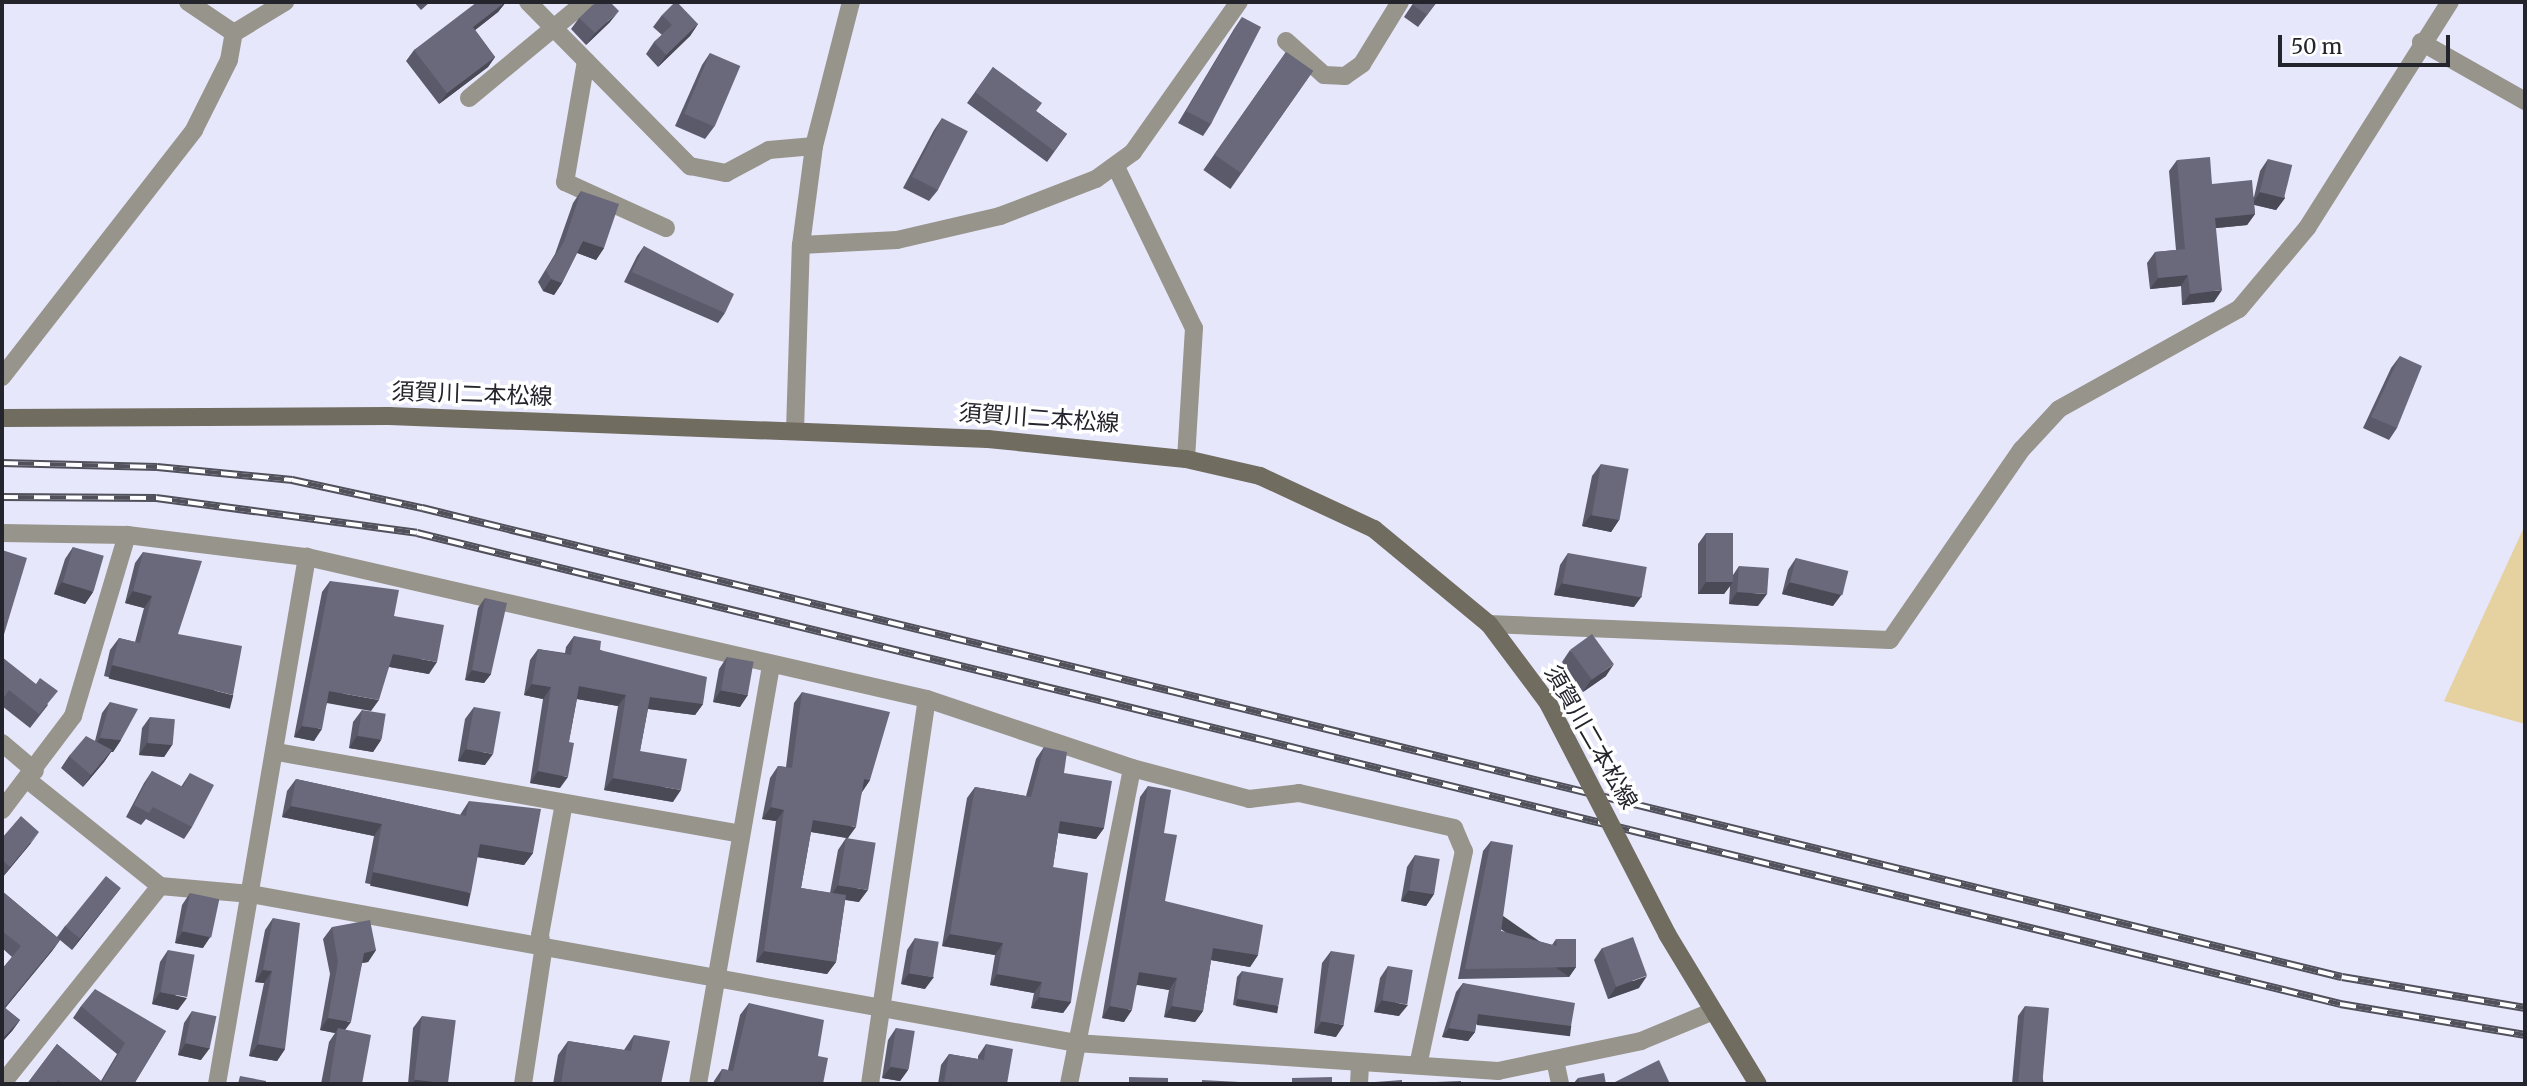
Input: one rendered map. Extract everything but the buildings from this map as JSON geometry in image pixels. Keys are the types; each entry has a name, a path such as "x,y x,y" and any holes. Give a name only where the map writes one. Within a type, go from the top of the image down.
{"main road":[{"name":"須賀川二本松線","path":"2,418 388,416 1070,443 1186,459 1260,475 1333,506 1374,528 1489,624 1548,703 1667,934 1711,1012 1758,1084"}],"street":[{"path":"188,2 234,33"},
{"path":"2,377 194,130 229,60 234,33 285,2"},
{"path":"528,2 678,156 704,172 726,173 769,150 814,146"},
{"path":"469,98 556,30 585,2"},
{"path":"795,431 801,245 814,146 851,2"},
{"path":"801,245 887,242 1000,216 1116,167 1239,2"},
{"path":"1286,41 1324,75 1345,76 1362,65 1400,2"},
{"path":"1489,624 1890,640 2022,449 2059,409 2239,309 2353,161 2421,42 2450,2"},
{"path":"2421,42 2525,101"},
{"path":"586,61 565,182 666,228"},
{"path":"1116,167 1194,328 1186,459"},
{"path":"2,533 127,535 307,557 771,666 927,699 1132,768 1249,799 1299,793 1454,828 1464,851 1418,1065"},
{"path":"2,810 32,776 73,716 127,535"},
{"path":"217,1084 277,752 307,557"},
{"path":"698,1084 771,666"},
{"path":"870,1084 883,1012 927,699"},
{"path":"2,743 32,776 160,886 251,894 542,951 717,979 883,1012 1076,1043 1498,1070 1640,1041 1711,1012"},
{"path":"277,752 741,834"},
{"path":"1069,1084 1132,768"},
{"path":"523,1084 564,803"},
{"path":"2,1084 160,886"},
{"path":"1555,1060 1560,1084"},
{"path":"1359,1084 1360,1062"}],"shaded area":[{"path":"2525,525 2525,724 2444,701"}],"railway":[{"path":"2,463 157,467 292,480 422,508 2342,977 2525,1008"},
{"path":"2,497 156,498 417,533 2340,1004 2525,1035"}]}
